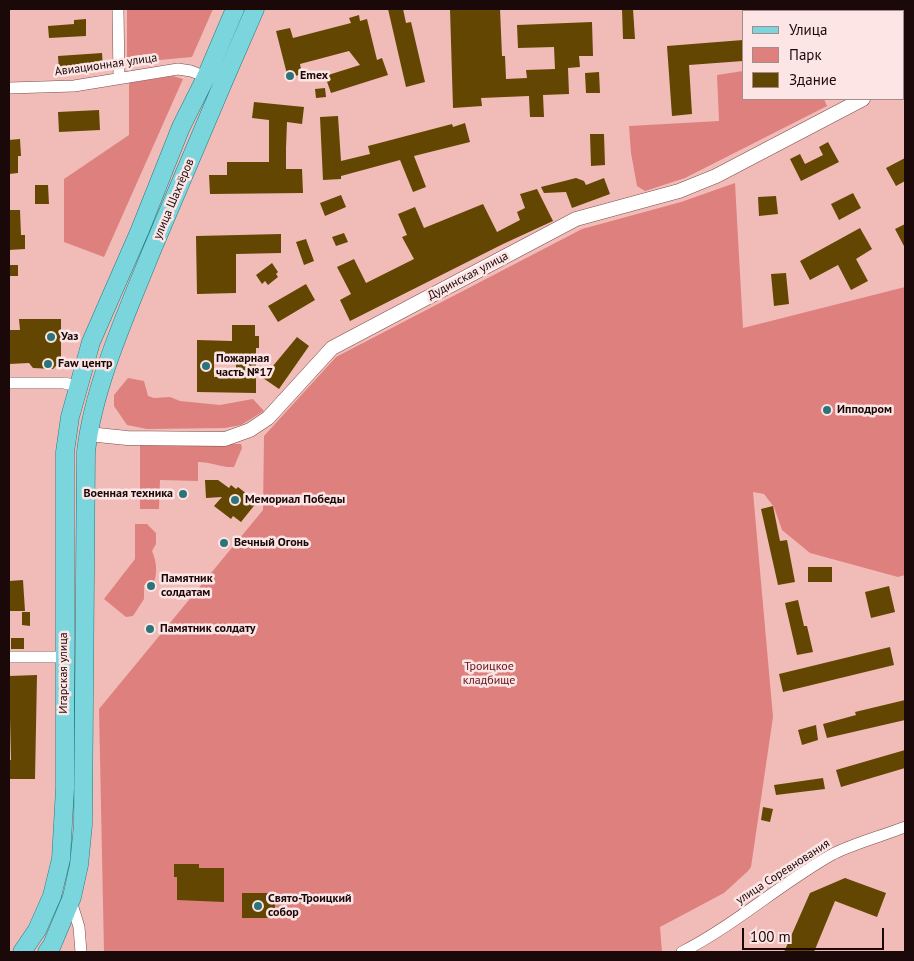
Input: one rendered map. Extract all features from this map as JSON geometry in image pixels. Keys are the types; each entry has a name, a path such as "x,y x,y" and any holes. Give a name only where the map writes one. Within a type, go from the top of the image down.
{"main road":[{"name":"улица Шахтёров","path":"78,386 90,342 235,9"},
{"name":"улица Шахтёров","path":"99,392 134,295 191,156 255,9"},
{"name":"Игарская улица","path":"22,952 37,930 52,896 61,859 65,788 65,452 70,417 78,386"},
{"name":"Игарская улица","path":"47,952 71,901 79,865 83,825 86,462 88,434 99,392"}],"street":[{"path":"118,9 119,78"},
{"name":"Авиационная улица","path":"9,88 74,86 178,69 191,71 206,77"},
{"name":"Дудинская улица","path":"88,434 127,438 224,439 250,430 268,418 332,348 576,219 679,191 716,176 860,100"},
{"path":"9,383 64,383 78,386"},
{"path":"9,658 64,657"},
{"name":"улица Соревнования","path":"682,952 702,942 762,900 835,853 905,827"},
{"path":"71,901 79,927 81,952"}],"green space":[{"path":"127,9 213,9 192,57 127,63"},
{"path":"742,71 742,100 824,100 827,106 685,178 645,191 637,186 631,153 629,126 719,121 717,75"},
{"path":"173,76 183,79 104,257 64,242 64,179 129,135 129,83"},
{"name":"Троицкое кладбище","path":"735,183 743,328 905,287 905,575 898,577 810,553 782,530 774,507 764,494 753,492 773,717 751,867 748,871 724,893 660,927 662,952 104,952 99,709 263,510 264,436 336,357 582,229 681,202"},
{"path":"128,378 144,381 148,396 154,398 170,397 180,401 220,405 253,399 264,411 241,425 225,428 147,429 127,425 114,406 114,395"},
{"path":"140,444 241,444 242,448 234,467 198,462 198,481 160,480 159,509 140,509"},
{"path":"135,524 147,524 156,533 156,544 152,551 156,574 154,582 144,585 144,599 133,616 126,617 104,599 135,559"}],"building":[{"path":"388,9 403,9 406,23 411,22 425,82 406,87"},
{"path":"450,9 500,9 502,56 505,56 506,79 527,78 526,70 555,69 554,47 518,48 517,25 592,22 593,56 579,56 580,67 568,68 569,94 543,95 544,117 530,117 529,96 481,98 482,106 453,108"},
{"path":"622,9 633,9 635,39 623,39"},
{"path":"359,15 360,21 367,19 377,60 382,58 388,75 331,93 325,76 360,65 349,51 300,64 302,74 288,78 276,31 290,28 293,38 351,23 349,18"},
{"path":"86,19 86,36 49,38 48,26 74,24 74,20"},
{"path":"742,40 742,61 689,65 692,114 672,116 667,46"},
{"path":"102,53 103,69 59,70 58,56"},
{"path":"599,72 600,93 586,93 585,73"},
{"path":"325,88 326,97 316,98 315,89"},
{"path":"254,102 304,107 302,124 287,122 286,148 286,169 302,169 303,193 210,194 209,175 227,175 227,162 269,162 269,120 252,118"},
{"path":"99,110 100,130 59,132 58,112"},
{"path":"338,116 341,161 370,154 368,146 452,124 453,127 465,123 470,142 414,156 426,187 413,192 400,160 341,176 341,179 323,180 320,117"},
{"path":"590,134 604,134 605,165 591,166"},
{"path":"20,139 21,156 18,156 18,173 9,174 9,140"},
{"path":"828,142 839,162 801,181 790,159 800,154 805,164 823,155 819,147"},
{"path":"905,158 905,181 896,186 886,168"},
{"path":"576,178 584,181 586,185 604,178 610,194 572,208 566,192 544,193 541,187"},
{"path":"35,185 48,185 49,204 35,204"},
{"path":"537,189 553,221 350,321 340,300 351,294 337,267 354,259 366,283 414,259 402,237 407,235 398,214 415,207 424,228 483,204 497,232 520,220 517,212 525,208 520,194"},
{"path":"853,193 861,208 839,220 831,204"},
{"path":"341,195 346,207 325,216 320,203"},
{"path":"776,196 778,214 759,216 758,197"},
{"path":"9,210 20,210 21,235 25,235 25,249 9,250"},
{"path":"905,224 905,248 895,229"},
{"path":"860,228 872,249 856,259 868,281 851,290 838,265 810,280 800,261"},
{"path":"344,233 348,242 336,246 332,237"},
{"path":"281,234 281,253 236,254 236,293 197,294 196,236"},
{"path":"306,239 314,261 304,265 296,242"},
{"path":"272,263 278,272 276,274 278,277 268,285 265,281 262,284 256,275"},
{"path":"9,265 18,265 18,276 9,276"},
{"path":"786,273 789,304 774,306 771,274"},
{"path":"306,284 315,300 278,322 268,306"},
{"path":"19,319 61,319 61,361 53,369 33,368 29,363 9,364 9,330 20,330"},
{"path":"232,325 255,325 255,336 259,336 259,348 256,348 256,393 197,392 197,340 232,341","holes":["214,356 236,356 236,377 214,377"]},
{"path":"297,337 309,346 279,389 263,378"},
{"name":"Мемориал Победы","path":"205,480 218,480 229,488 231,485 236,489 238,487 257,502 241,522 233,516 231,519 214,506 222,497 206,498"},
{"path":"773,506 780,541 787,540 795,582 778,585 761,509"},
{"path":"808,567 832,567 832,582 808,582"},
{"path":"23,580 25,611 9,611 9,581"},
{"path":"889,586 895,612 871,618 865,592"},
{"path":"798,600 813,652 797,655 785,603"},
{"path":"22,612 30,612 30,626 22,625"},
{"path":"11,638 24,638 24,649 11,649"},
{"path":"890,647 894,665 783,692 779,674"},
{"path":"37,675 35,779 9,779 9,760 11,760 9,676"},
{"path":"905,700 905,720 827,738 823,724 856,715 855,712"},
{"path":"816,725 818,740 802,745 798,730"},
{"path":"905,750 905,768 841,787 836,770"},
{"path":"823,778 825,789 776,795 774,785"},
{"path":"763,807 773,809 770,822 761,820"},
{"path":"174,864 199,864 199,868 224,868 224,902 177,900 177,877 174,877"},
{"path":"845,878 886,893 877,917 835,901 814,952 784,952 810,893"},
{"name":"Свято-Троицкий собор","path":"242,893 275,893 275,918 242,918"}],"place":[{"name":"Emex","path":"290,76"},
{"name":"Уаз","path":"51,337"},
{"name":"Faw центр","path":"48,364"},
{"name":"Пожарная часть №17","path":"206,366"},
{"name":"Ипподром","path":"827,410"},
{"name":"Военная техника","path":"183,494"},
{"name":"Мемориал Победы","path":"235,500"},
{"name":"Вечный Огонь","path":"224,543"},
{"name":"Памятник солдатам","path":"151,586"},
{"name":"Памятник солдату","path":"150,629"},
{"name":"Свято-Троицкий собор","path":"258,906"}]}
